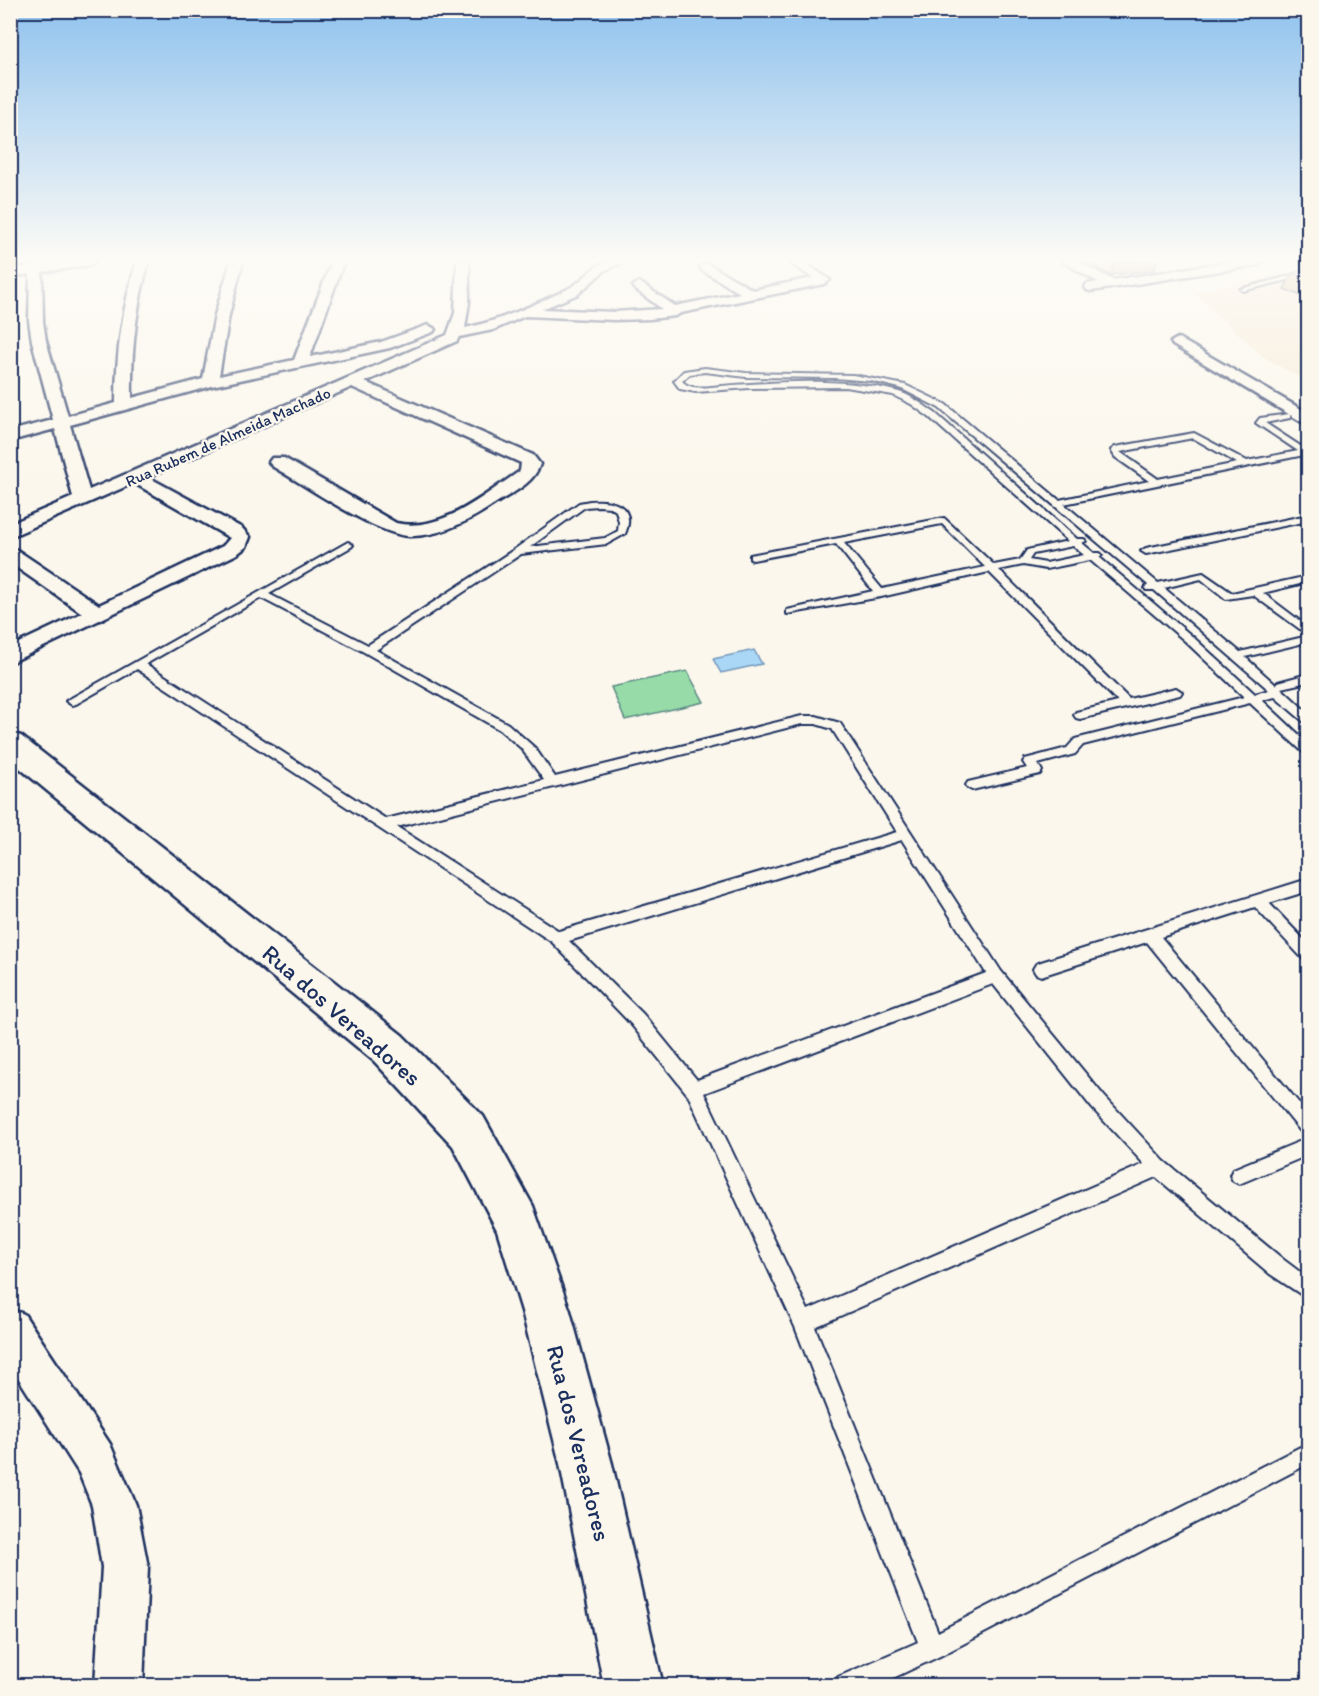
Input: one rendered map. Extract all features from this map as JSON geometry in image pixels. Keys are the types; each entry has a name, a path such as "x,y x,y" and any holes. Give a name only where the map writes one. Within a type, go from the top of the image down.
{"street":[{"path":"41,340 60,423 83,500"},
{"path":"124,405 126,340"},
{"path":"210,382 217,340"},
{"path":"302,361 310,340"},
{"path":"10,436 210,382 402,340"},
{"name":"Rua Rubem de Almeida Machado","path":"10,531 353,382 443,340"},
{"path":"1178,342 1308,418"},
{"path":"278,462 390,527 410,532 427,531 444,525 528,474 531,468 527,459 353,382"},
{"path":"10,656 230,550 239,543 240,537 235,532 135,477"},
{"path":"10,554 98,614"},
{"name":"Rua dos Vereadores","path":"10,743 388,1048 468,1131 517,1222 546,1311 586,1464 634,1686"},
{"path":"10,1328 95,1459 114,1505 125,1567 119,1686"}],"lane":[{"path":"1308,719 1280,688 1097,538 942,406 916,391 889,382 838,376 745,374 706,370 693,370 682,374 678,381 683,387 696,390 846,385 895,393 914,402 932,415 1133,592 1308,750"},
{"path":"1287,416 1263,420 1260,423 1307,453"},
{"path":"1156,482 1118,455 1115,450 1194,435 1245,464"},
{"path":"1056,503 1307,453"},
{"path":"368,650 518,551 582,505 594,502 614,504 621,510 624,518 622,532 607,541 518,551"},
{"path":"1146,551 1308,518"},
{"path":"753,557 944,521 1127,704"},
{"path":"1023,562 1030,552 1097,538"},
{"path":"838,541 881,594"},
{"path":"72,701 348,544"},
{"path":"791,612 1023,562 1046,566 1113,551"},
{"path":"1133,592 1203,576 1230,597 1308,579"},
{"path":"1254,591 1308,632"},
{"path":"261,594 368,650 520,738 533,751 551,781"},
{"path":"1244,654 1308,639"},
{"path":"138,664 556,938 637,1019 694,1089 803,1322 932,1648"},
{"path":"972,786 1035,771 1029,762 1071,751 1079,742 1252,698 1308,678"},
{"path":"1080,715 1176,692"},
{"path":"383,825 551,781 802,720 816,720 836,726 996,976 1098,1102 1158,1167 1277,1267 1308,1289"},
{"path":"556,938 906,834"},
{"path":"1041,969 1308,885"},
{"path":"1258,901 1308,954"},
{"path":"1150,935 1308,1127"},
{"path":"694,1089 996,976"},
{"path":"1239,1175 1308,1147"},
{"path":"803,1322 1158,1167"},
{"path":"847,1686 932,1648 1308,1453"}],"shaded area":[{"path":"1246,340 1308,340 1308,382 1265,358"}],"green space":[{"path":"687,671 704,702 625,720 611,687"}],"water":[{"path":"754,650 762,664 721,673 713,659"}]}
